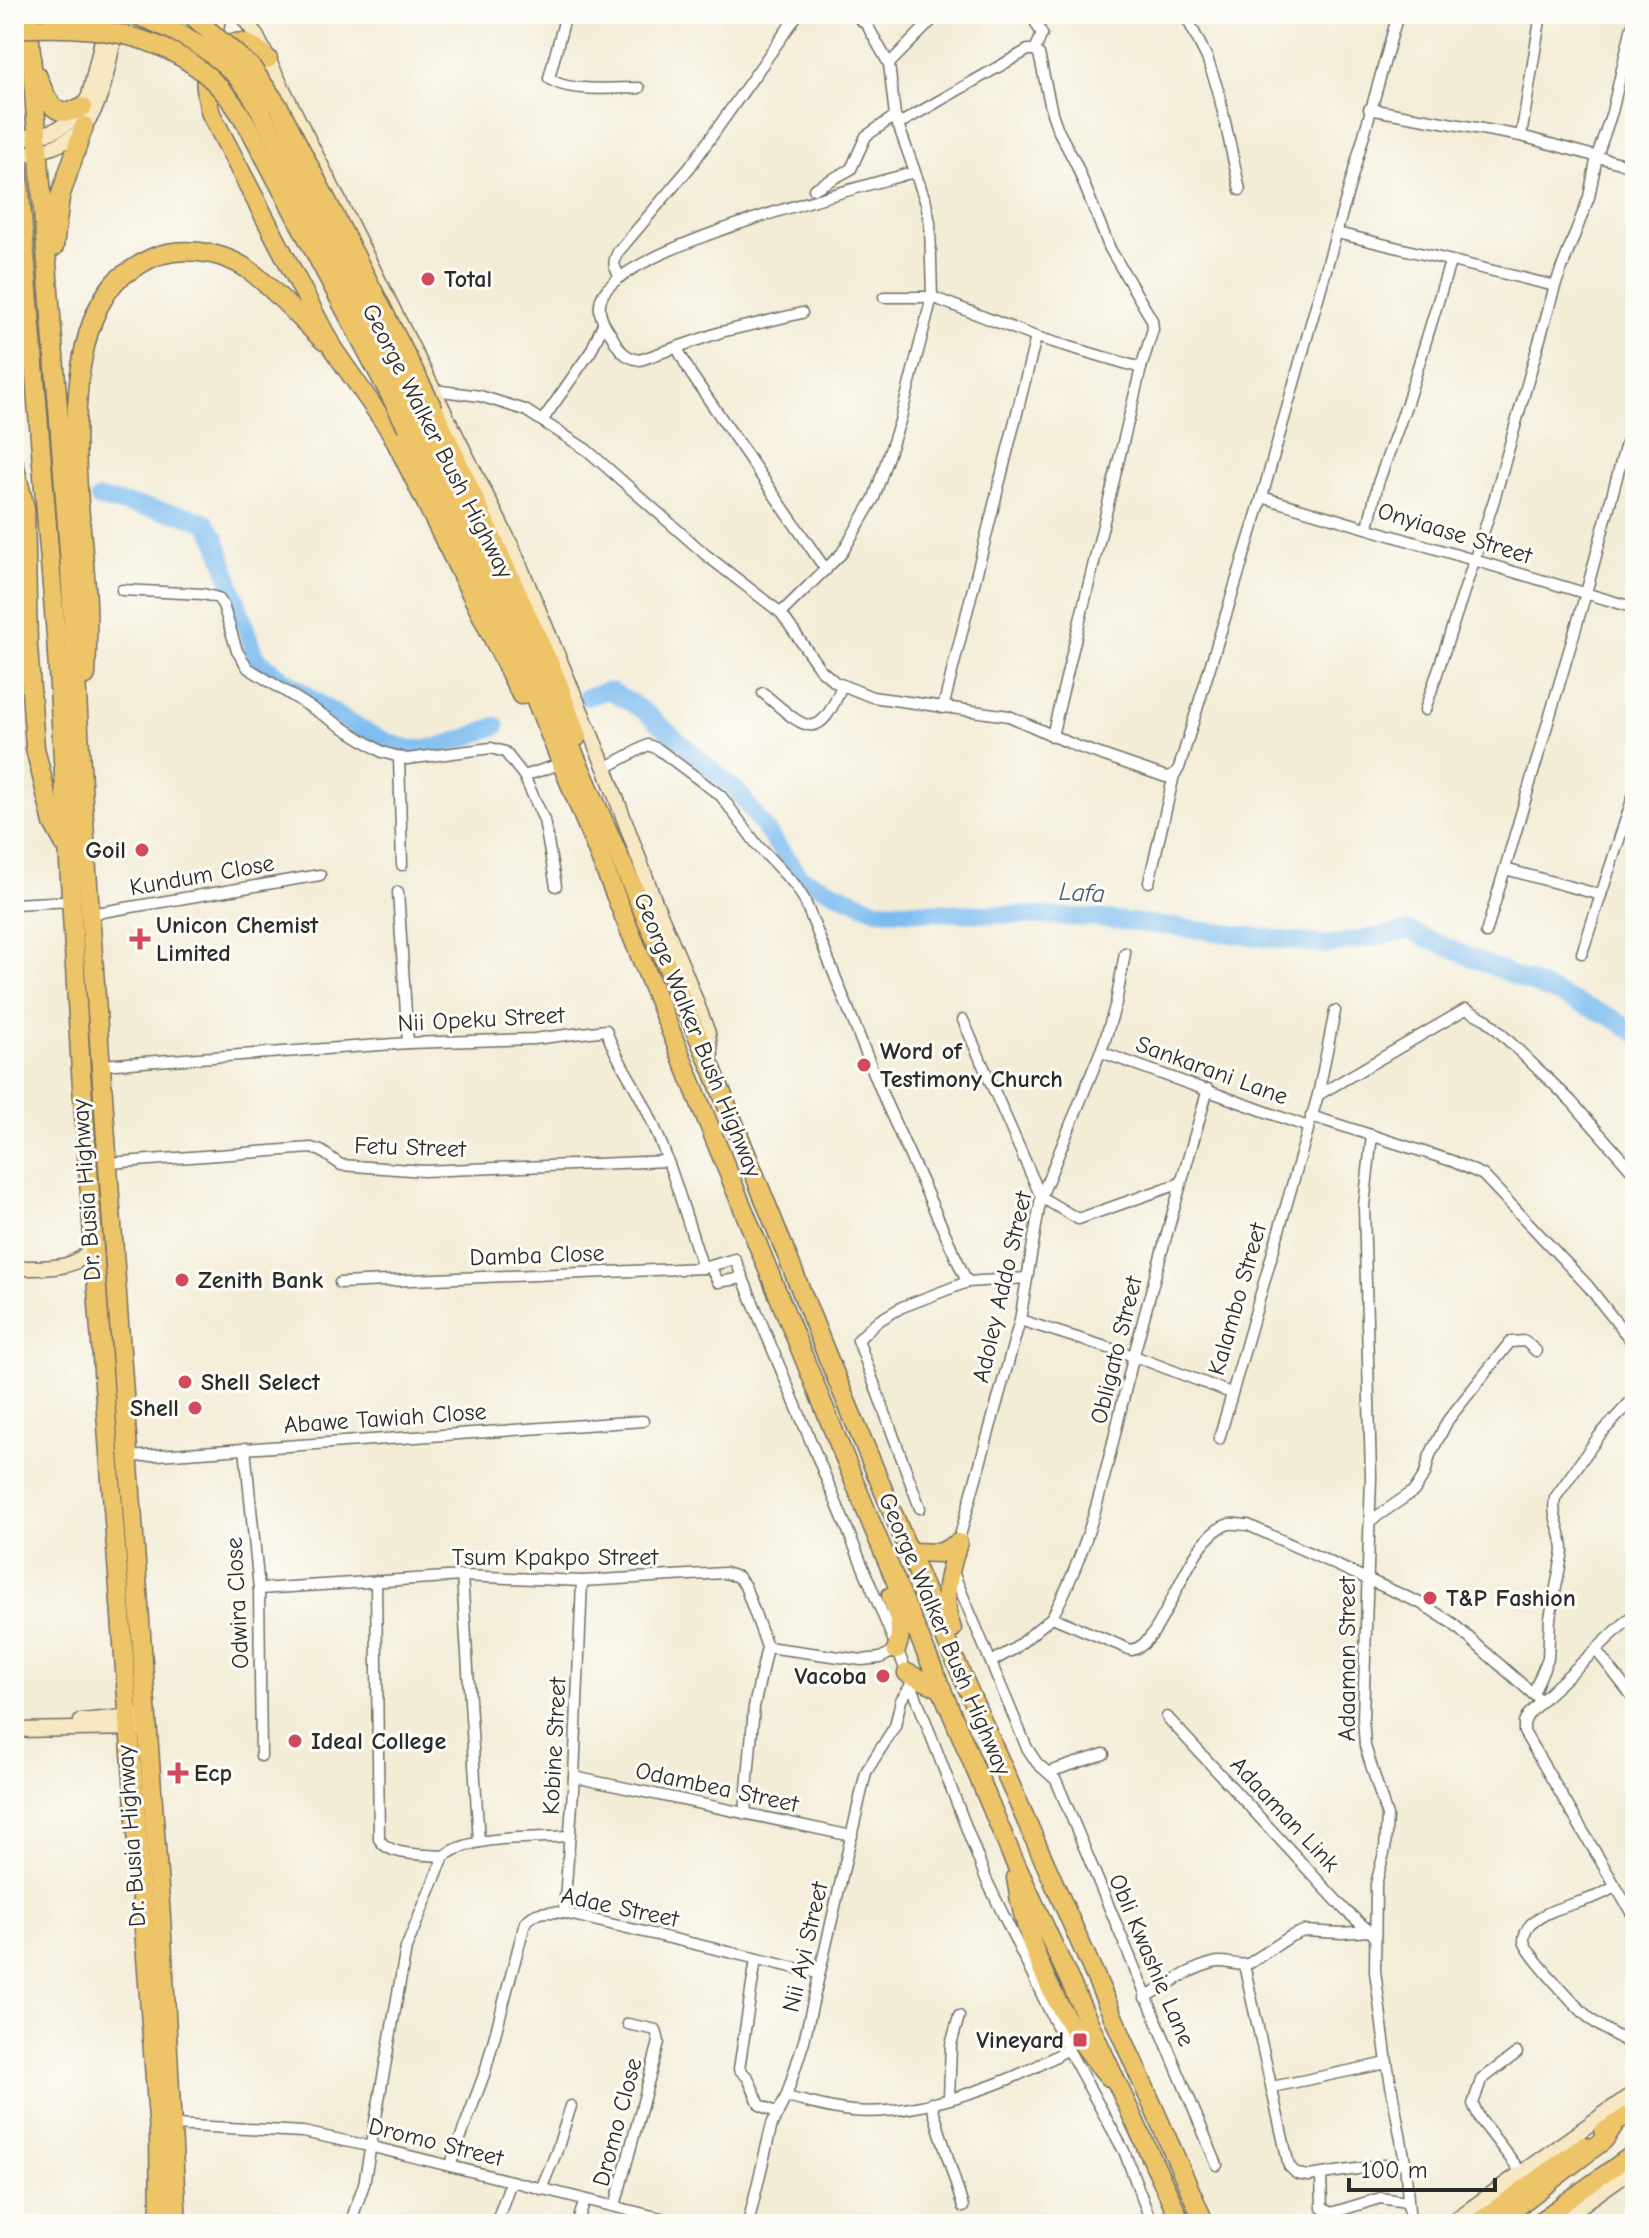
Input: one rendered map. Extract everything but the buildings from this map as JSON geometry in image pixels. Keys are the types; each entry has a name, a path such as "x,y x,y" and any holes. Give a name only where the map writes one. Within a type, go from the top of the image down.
{"highway":[{"name":"Dr. Busia Highway","path":"28,14 68,537 90,914 129,1457 160,2224"},
{"name":"George Walker Bush Highway","path":"133,14 196,43 219,59 245,86 421,419 530,653 713,1071 940,1626 1205,2224"},
{"path":"190,14 252,68 279,107 421,419"},
{"name":"George Walker Bush Highway","path":"14,29 62,26 137,37 184,59 228,96 421,419 872,1525 1012,1856 1182,2224"},
{"path":"268,59 256,47 245,42 212,49 205,67 205,94 211,114 333,349 391,432 529,712 557,756"},
{"path":"31,58 47,101 59,111 70,113 83,107"},
{"name":"Dr. Busia Highway","path":"14,117 56,636 93,1245 173,2125 177,2224"},
{"path":"48,290 60,197 84,126"},
{"path":"79,730 87,648 76,445 80,369 93,319 115,281 147,260 178,250 220,256 252,272 333,349"},
{"path":"14,463 25,508 28,645 35,748 53,823 67,847"},
{"path":"872,1525 875,1555 901,1621 896,1650"},
{"path":"911,1552 940,1553 958,1543"},
{"path":"958,1543 946,1582 945,1603 949,1622 999,1742 1005,1774"},
{"path":"909,1679 942,1689"},
{"path":"1494,2224 1604,2140 1614,2125"}],"main road":[{"path":"1475,2224 1635,2111"},
{"path":"1535,2224 1635,2152"}],"street":[{"path":"38,144 65,127 89,96 108,14"},
{"path":"17,146 65,142 84,126 99,104 120,14"},
{"path":"212,49 219,14"},
{"name":"George Walker Bush Highway","path":"241,14 256,35 513,549 605,768 702,1017 708,1033 713,1071"},
{"path":"566,14 549,78 551,81 581,87 639,88"},
{"path":"620,277 614,267 618,252 690,167 798,14"},
{"path":"781,613 842,553 884,473 932,297 930,223 896,120 889,64 867,25 854,14"},
{"path":"889,64 938,14"},
{"path":"1031,14 1042,34 1035,50"},
{"path":"1185,14 1207,58 1218,90 1240,190"},
{"path":"1521,136 1541,14"},
{"path":"1149,882 1174,775 1179,768 1262,497 1395,15"},
{"path":"1425,710 1475,561 1555,286 1589,197 1632,26"},
{"path":"814,189 851,169 860,143 866,136 1028,50 1039,54 1052,113 1076,164 1104,237 1152,320 1153,329 1052,736"},
{"path":"1369,109 1521,136 1635,167"},
{"path":"802,313 721,332 640,360 623,354 603,324 599,311 601,299 620,277 657,255 815,200 914,172"},
{"path":"1337,233 1555,286"},
{"path":"1368,527 1378,483 1407,403 1450,262"},
{"path":"884,297 932,297 1036,337 1141,368"},
{"path":"542,421 591,351 603,324"},
{"path":"943,708 1036,337"},
{"path":"677,348 691,374 826,570"},
{"path":"434,390 503,402 525,410 587,450 687,540 781,613 820,669 842,685 872,697 1009,716 1026,721 1052,736 1166,777 1174,775"},
{"path":"1486,933 1586,593 1633,417"},
{"name":"Onyiaase Street","path":"1262,497 1635,608"},
{"path":"122,590 203,594 218,598 237,651 248,668 382,752 399,758 498,748 505,752 524,776 544,820 556,886"},
{"path":"763,693 800,723 810,725 827,718 842,685"},
{"path":"605,768 648,745 658,749 721,796 758,846 795,885 804,899 886,1103 967,1282"},
{"path":"524,776 557,756"},
{"path":"399,758 402,865"},
{"path":"1582,953 1635,791"},
{"path":"1505,869 1601,895"},
{"name":"Kundum Close","path":"90,914 320,875"},
{"path":"398,892 408,1043"},
{"path":"14,904 71,901"},
{"name":"Adoley Addo Street","path":"958,1543 1020,1320 1041,1197 1101,1052 1116,1003 1125,953"},
{"path":"1318,1095 1466,1009 1487,1020 1560,1090 1635,1174"},
{"name":"Kalambo Street","path":"1020,1320 1134,1356 1231,1393 1318,1095 1335,1011"},
{"path":"963,1020 1041,1197 1078,1219 1181,1183"},
{"name":"Nii Opeku Street","path":"101,1065 408,1043 534,1039 606,1030 615,1055 640,1092 706,1267"},
{"name":"Sankarani Lane","path":"1101,1052 1310,1121 1372,1135 1452,1161 1483,1175 1588,1286 1635,1346"},
{"name":"Obligato Street","path":"1052,1617 1071,1584 1107,1472 1134,1356 1208,1089"},
{"name":"Adaaman Street","path":"1372,1135 1364,1206 1370,1521 1363,1663 1365,1746 1387,1816 1388,1830 1376,1884 1372,1933 1387,2063 1405,2162 1410,2224"},
{"name":"Fetu Street","path":"109,1163 311,1148 341,1165 424,1171 667,1161"},
{"path":"14,1268 77,1263 93,1245"},
{"name":"Damba Close","path":"340,1283 706,1267 735,1259 743,1278"},
{"path":"706,1267 718,1282 743,1278 909,1679 986,1879 1068,2049 1124,2151 1152,2224"},
{"path":"920,1508 858,1340 875,1323 902,1307 967,1282 1027,1278"},
{"path":"1370,1521 1414,1491 1425,1474 1430,1455 1448,1420 1510,1342 1525,1341 1536,1351"},
{"path":"1219,1439 1231,1393"},
{"path":"1632,1400 1599,1436 1555,1498 1553,1510 1563,1551 1550,1618 1548,1658 1537,1697 1524,1723 1524,1732 1635,1919"},
{"name":"Abawe Tawiah Close","path":"129,1457 643,1421"},
{"name":"Odwira Close","path":"245,1448 259,1589 261,1756"},
{"path":"991,1662 1014,1649 1052,1617 1131,1650 1139,1649 1151,1637 1180,1579 1209,1538 1229,1524 1248,1525 1422,1604 1452,1623 1537,1697"},
{"path":"951,1567 1027,1748 1037,1763 1049,1772 1104,1754"},
{"name":"Tsum Kpakpo Street","path":"259,1589 462,1576 582,1581 725,1573 738,1577 745,1586 767,1647"},
{"path":"462,1576 479,1842"},
{"path":"376,1581 379,1839 386,1849 444,1856"},
{"name":"Kobine Street","path":"564,1913 574,1777 582,1581"},
{"path":"1537,1697 1596,1650 1635,1613"},
{"path":"745,1814 754,1707 767,1647 862,1660 880,1658 896,1650"},
{"path":"1596,1650 1635,1700"},
{"name":"Nii Ayi Street","path":"748,2224 768,2138 786,2097 804,2041 817,1973 866,1772 895,1726 909,1679"},
{"name":"Adaaman Link","path":"1167,1717 1346,1911 1372,1933"},
{"path":"14,1730 138,1722"},
{"name":"Obli Kwashie Lane","path":"1049,1772 1056,1780 1217,2165"},
{"name":"Odambea Street","path":"574,1777 852,1836"},
{"path":"350,2224 364,2184 406,1948 444,1856 461,1846 479,1842 569,1836"},
{"path":"1615,1886 1602,1896 1569,1903 1532,1924 1524,1940 1533,1958 1588,2018 1635,2047"},
{"name":"Adae Street","path":"450,2166 485,2072 525,1923 531,1915 564,1913 817,1973"},
{"path":"1145,1998 1194,1969 1215,1961 1244,1965 1304,1931 1372,1933"},
{"path":"756,1959 739,2069 748,2078 760,2105 778,2113"},
{"path":"1244,1965 1289,2166 1297,2174 1321,2176 1405,2162"},
{"path":"949,2098 951,2045 959,2016"},
{"name":"Dromo Close","path":"615,2206 659,2042 656,2030 628,2024"},
{"path":"786,2097 851,2111 891,2112 949,2098 1039,2067 1068,2049"},
{"path":"1517,2053 1481,2080 1473,2104 1480,2119 1521,2172"},
{"path":"1272,2087 1387,2063"},
{"path":"1449,2224 1635,2092"},
{"path":"931,2103 963,2207"},
{"path":"541,2189 571,2106"},
{"name":"Dromo Street","path":"173,2125 303,2132 685,2224"},
{"path":"1555,2224 1635,2167"},
{"path":"1321,2176 1322,2208 1326,2212 1381,2198 1406,2202"},
{"path":"496,2224 511,2181"},
{"path":"577,2224 585,2200"},
{"path":"1575,2209 1585,2224"}],"waterway":[{"path":"99,499 185,515 206,523 216,538 255,656 310,698 358,727 381,739 419,749 448,744 496,726"},
{"name":"Lafa","path":"587,697 613,692 644,711 739,793 800,877 877,910 1096,918 1327,945 1409,931 1611,1017 1635,1033"}],"place":[{"name":"Total","path":"428,279"},
{"name":"Goil","path":"142,850"},
{"name":"Unicon Chemist Limited","path":"140,939"},
{"name":"Word of Testimony Church","path":"864,1065"},
{"name":"Zenith Bank","path":"182,1280"},
{"name":"Shell Select","path":"185,1382"},
{"name":"Shell","path":"195,1408"},
{"name":"T&P Fashion","path":"1430,1598"},
{"name":"Vacoba","path":"883,1676"},
{"name":"Ideal College","path":"295,1741"},
{"name":"Ecp","path":"178,1773"},
{"name":"Vineyard","path":"1080,2040"}]}
